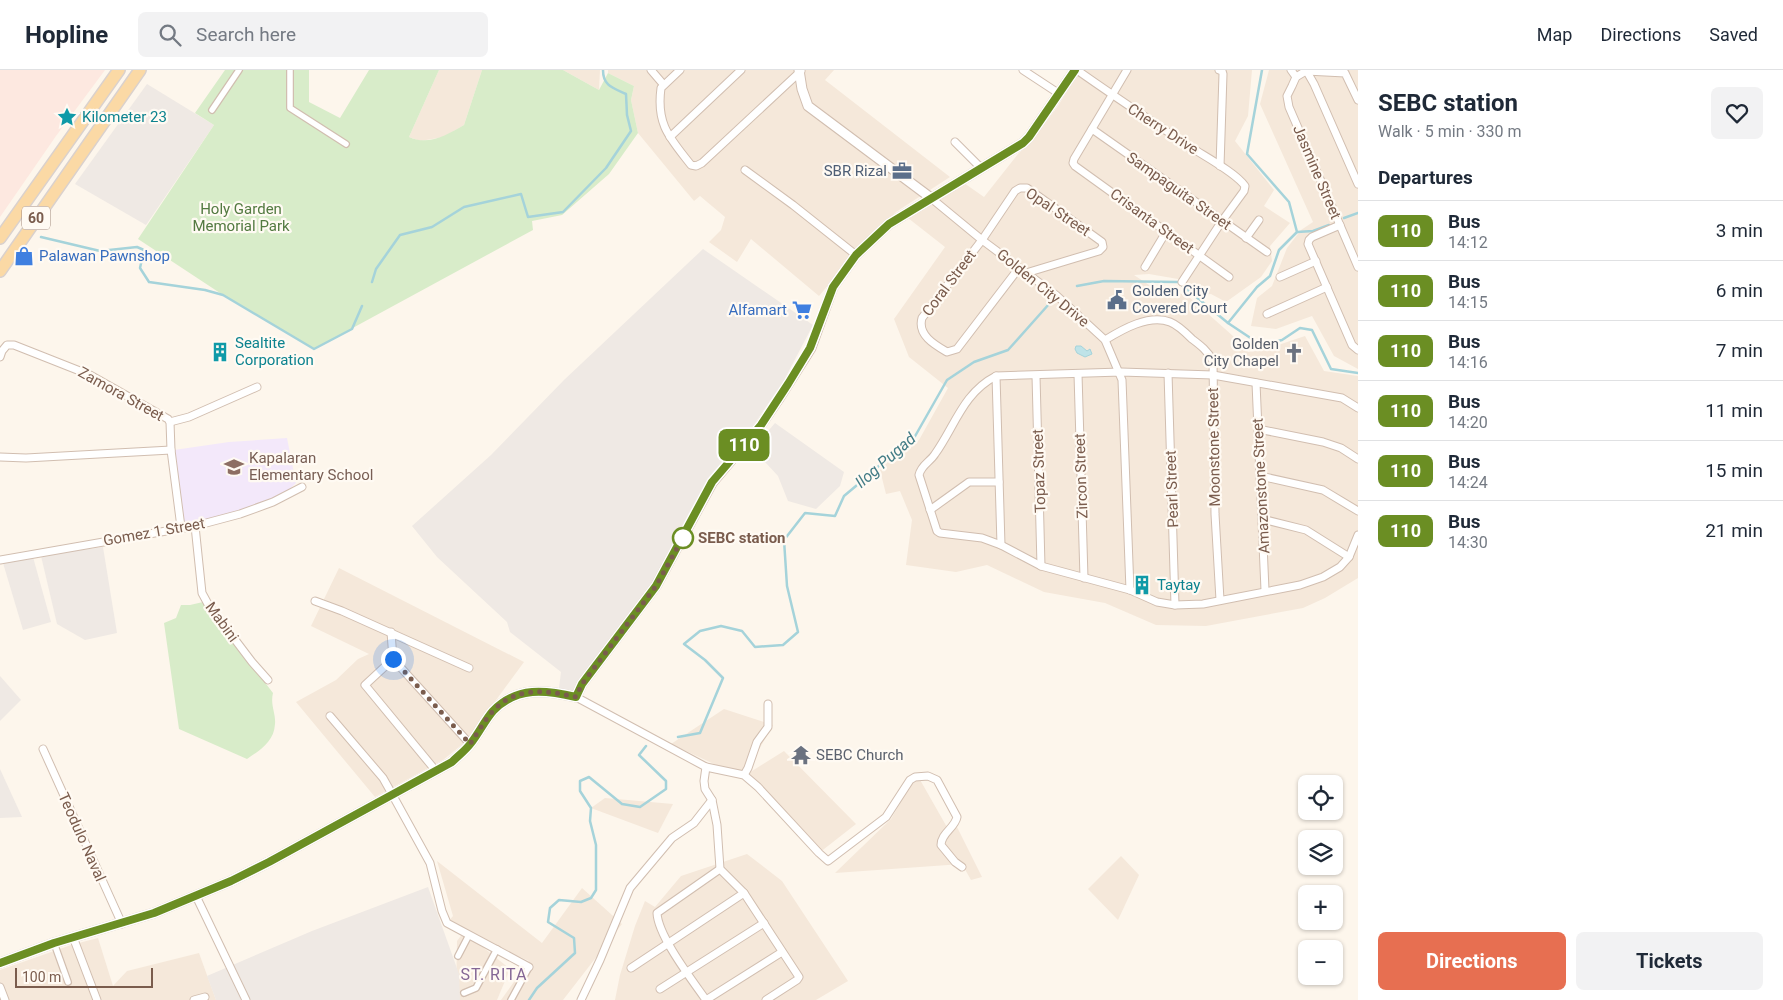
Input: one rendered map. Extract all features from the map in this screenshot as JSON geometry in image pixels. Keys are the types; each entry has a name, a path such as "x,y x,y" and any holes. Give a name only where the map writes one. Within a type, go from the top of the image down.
{"main road":[{"name":"60","path":"0,238 118,70"},
{"name":"60","path":"0,271 140,70"}],"street":[{"path":"212,110 239,70"},
{"path":"290,70 290,108 346,144"},
{"path":"652,70 664,84"},
{"path":"680,70 664,84 660,93 662,124 691,165 696,166 702,163 800,71"},
{"path":"670,137 741,70"},
{"path":"1023,70 1058,93"},
{"path":"576,697 582,684 656,586 712,482 761,425 793,376 810,348 833,287 856,255 889,224 1023,143 1076,70"},
{"name":"Cherry Drive","path":"1076,70 1242,182 1245,186 1244,191 1222,221"},
{"path":"1092,129 1127,70"},
{"path":"1291,70 1296,78 1306,70 1345,73 1358,100"},
{"path":"1306,70 1358,184"},
{"name":"Golden City Drive","path":"800,71 802,89 808,106 1056,295 1105,340 1121,372 1122,380 1130,590"},
{"path":"1220,166 1221,72"},
{"name":"Jasmine Street","path":"1296,78 1287,96 1288,107 1358,267"},
{"name":"Crisanta Street","path":"1092,129 1074,159 1075,166 1229,277"},
{"name":"Sampaguita Street","path":"1092,129 1267,252"},
{"path":"954,142 981,168"},
{"path":"745,170 856,255"},
{"name":"Opal Street","path":"982,240 1015,191 1020,188 1027,188 1102,242 1102,247 1099,251 1026,273"},
{"path":"1246,238 1259,220"},
{"path":"1182,282 1222,221"},
{"path":"1340,225 1309,240 1308,244 1352,345 1358,350"},
{"path":"1145,267 1166,232"},
{"name":"Coral Street","path":"982,240 922,318 920,326 922,331 933,343 947,352 957,349 1020,268"},
{"path":"1280,277 1316,261"},
{"path":"1267,314 1327,286"},
{"name":"Moonstone Street","path":"1105,340 1124,328 1139,322 1170,322 1210,354 1213,361 1215,514 1220,600"},
{"name":"Zamora Street","path":"1,354 7,346 14,345 90,375 168,419 170,422 170,450 181,527"},
{"path":"1358,408 1342,398 1213,375 1121,372 996,376 986,381 969,398 934,456 920,468 919,475 937,531 940,533 982,538 1001,545 1041,566 1130,590 1157,602 1176,605 1203,604 1265,590 1300,585 1323,577 1340,567 1349,556 1358,535"},
{"name":"Pearl Street","path":"1168,373 1176,605"},
{"name":"Zircon Street","path":"1078,374 1084,578"},
{"path":"996,376 1001,545"},
{"name":"Topaz Street","path":"1036,376 1041,566"},
{"name":"Amazonstone Street","path":"1256,382 1265,590"},
{"path":"170,422 189,417 256,387"},
{"path":"1258,429 1323,442 1341,448 1358,459"},
{"path":"0,456 26,458 170,450"},
{"path":"1260,476 1323,490 1358,511"},
{"path":"930,510 969,482 999,482"},
{"name":"Gomez 1 Street","path":"0,560 195,526 240,514 273,502 302,487"},
{"path":"1262,520 1306,530 1349,556"},
{"name":"Mabini","path":"195,526 202,592 208,604 268,680"},
{"path":"315,601 391,632 469,668"},
{"path":"391,632 393,659 470,744"},
{"path":"393,659 364,685 436,771"},
{"path":"0,963 54,943 154,913 269,862 452,762 470,744 492,712 504,701 526,692 553,692 576,697 706,767 744,775 758,787 828,861 886,817 910,780 919,776 928,776 937,780 957,817 956,823 941,839 941,845 955,862 962,867"},
{"path":"744,775 757,742 768,727 768,704"},
{"path":"330,716 383,778 430,863 442,911 447,923 529,967 511,1000"},
{"name":"Teodulo Naval","path":"43,749 122,924"},
{"path":"706,767 704,781 705,788 712,800 717,824 720,869 744,894 799,977 766,1000"},
{"path":"581,1000 630,888 672,838 694,823 712,800"},
{"path":"720,869 657,913 657,921 668,942 706,1000 782,952"},
{"path":"631,968 744,894"},
{"path":"196,896 246,1000"},
{"path":"660,989 764,923"},
{"path":"458,956 469,935"},
{"path":"73,937 97,1000"},
{"path":"54,943 68,982"},
{"path":"464,993 476,988 497,949"},
{"path":"0,987 5,1000"},
{"path":"194,1000 205,997"}],"shaded area":[{"path":"0,70 105,70 56,136 0,217"},
{"path":"439,70 482,70 464,125 444,137 420,141 409,137"},
{"path":"563,70 600,70 599,90"},
{"path":"608,70 834,70 825,80 950,177 896,212 852,257 819,296 751,239 737,262 709,242 721,230 725,217 700,196 694,201 638,133 631,100 634,86 608,73"},
{"path":"1080,70 1252,70 1248,116 1235,141 1274,190 1264,206 1290,223 1270,246 1272,261 1261,277 1226,302 1211,294 1201,295 1178,279 1149,274 1134,275 1152,287 1172,290 1189,297 1248,352 1263,350 1305,336 1324,371 1358,376 1358,578 1325,598 1303,608 1206,626 1156,625 1105,603 1044,592 987,565 956,572 906,565 912,520 900,491 886,494 880,470 891,458 919,440 948,388 909,357 894,319 945,247 908,218 964,183 984,197 1018,154 1030,143 1058,106"},
{"path":"1269,70 1358,70 1358,369 1334,356 1312,316 1276,329 1251,326 1257,298 1272,286 1287,248 1301,230 1313,222 1260,104"},
{"path":"147,84 214,125 146,225 75,184"},
{"path":"703,249 813,325 782,384 741,443 705,485 656,577 573,692 559,688 561,672 510,632 507,622 437,557 412,526 491,455 564,380"},
{"path":"775,423 844,472 840,486 816,509 788,501 778,476 753,449"},
{"name":"Kapalaran Elementary School","path":"287,438 296,483 280,498 238,513 184,525 174,450 229,442"},
{"path":"103,547 117,633 85,640 57,624 41,556"},
{"path":"33,557 51,622 23,630 3,563"},
{"path":"339,568 524,662 473,734 464,743 443,760 375,797 296,702 336,680 358,659 369,654 311,626"},
{"path":"0,676 21,700 0,721"},
{"path":"724,709 773,725 744,776 784,751 856,824 819,853 742,777 671,744"},
{"path":"0,769 22,817 0,818"},
{"path":"919,778 948,829 956,825 982,877 971,880 962,864 835,873 891,819 911,784"},
{"path":"605,798 673,804 658,833 591,808"},
{"path":"747,854 782,881 848,981 816,1000 615,1000 620,975 645,901 655,907 681,876"},
{"path":"1121,856 1139,875 1118,920 1088,889"},
{"path":"437,861 542,943 582,888 622,924 563,1000 501,1000 529,961 447,923 453,916"},
{"path":"428,887 459,974 460,1000 216,1000 207,976 312,931"},
{"path":"464,932 510,969 497,1000 456,1000 457,941"},
{"path":"98,938 113,986 127,971 199,953 216,1000 0,1000 0,970 71,945"}],"green space":[{"name":"Holy Garden Memorial Park","path":"225,70 309,70 309,102 340,118 369,70 439,70 409,137 423,140 444,136 464,125 482,70 563,70 599,90 608,73 634,86 631,100 638,133 609,174 562,215 532,221 533,230 314,349 223,295 138,239 214,125 195,113"},
{"path":"203,602 273,693 272,701 275,724 272,736 266,745 247,759 179,729 164,623 176,618 181,605"}],"water":[{"path":"1076,346 1081,346 1087,351 1090,349 1092,354 1085,357 1077,353"}],"waterway":[{"path":"372,282 376,269 400,235 432,227 464,207 521,194 528,217 563,212 606,168 631,131 627,115 626,94 607,83 603,70"},
{"name":"Ilog Pugad","path":"1077,286 1104,281 1178,282 1228,323 1257,287 1270,276 1279,250 1297,232 1289,202 1247,154 1262,70"},
{"path":"1344,218 1358,213"},
{"path":"1297,232 1313,231 1329,225"},
{"path":"41,237 100,251 137,247 144,250 140,268 149,282 205,290 223,295 314,349 352,329 362,306"},
{"name":"Ilog Pugad","path":"678,737 700,733 723,678 705,660 684,644 700,631 721,626 742,631 755,647 783,645 798,632 787,586 784,540 805,513 835,516 844,496 875,470 894,449 914,438 947,380 974,362 1008,350 1049,304"},
{"path":"1228,323 1261,345 1282,340 1300,328 1312,330 1331,369 1358,373"},
{"name":"Ilog Pugad","path":"529,1000 537,988 575,953 574,938 548,922 550,908 559,900 581,902 591,898 596,890 596,845 590,821 591,808 580,791 580,781 589,777 622,804 640,807 666,789 666,781 639,755 646,746"}],"bus line":[{"name":"110","path":"0,963 54,943 154,913 231,881 269,862 452,762 470,744 492,712 504,701 526,692 553,692 576,697 582,684 656,586 712,482 761,425 778,400 810,348 833,287 856,255 889,224 1023,143 1075,70"}],"place":[{"name":"Kilometer 23","path":"67,117"},
{"name":"SBR Rizal","path":"902,171"},
{"name":"Palawan Pawnshop","path":"24,256"},
{"name":"Golden City Covered Court","path":"1117,300"},
{"name":"Alfamart","path":"802,310"},
{"name":"Sealtite Corporation","path":"220,352"},
{"name":"Golden City Chapel","path":"1294,353"},
{"name":"Kapalaran Elementary School","path":"234,467"},
{"name":"SEBC station","path":"683,538"},
{"name":"Taytay","path":"1142,585"},
{"name":"SEBC Church","path":"801,755"}],"district":[{"name":"ST. RITA","path":"494,974"}],"route":[{"path":"393,659 470,744 492,712 504,701 526,692 553,692 576,697 582,684 656,586 686,532 683,538"}]}
